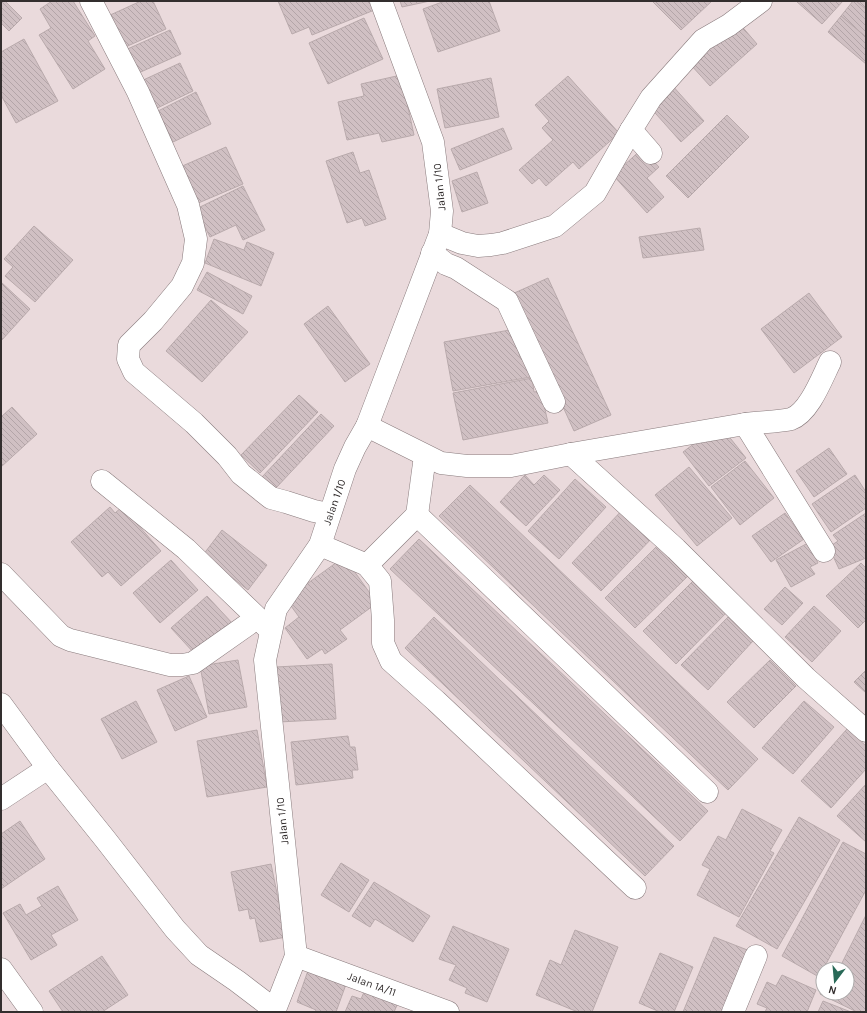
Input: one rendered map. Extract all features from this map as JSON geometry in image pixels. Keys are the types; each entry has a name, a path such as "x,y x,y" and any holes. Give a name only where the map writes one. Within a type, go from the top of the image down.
{"street":[{"path":"91,1 138,92 188,205 196,239 193,263 182,286 153,321 129,345 128,359 134,372 194,423 227,456 241,474 271,498 329,514"},
{"name":"Jalan 1/10","path":"275,1011 296,956 264,660 264,624 320,545 345,469 367,426 436,243 442,211 433,142 381,1"},
{"path":"554,402 507,301 456,268 446,264 436,243 478,246 491,245 503,243 555,226 595,193 650,98 703,40 729,24 760,1"},
{"path":"631,130 652,153"},
{"path":"367,426 440,463 450,465 511,466 571,454 745,424 791,419 801,413 810,402 830,362"},
{"path":"745,424 824,551"},
{"path":"571,454 676,549 806,678 866,731"},
{"path":"367,565 417,515 425,456"},
{"path":"1,574 61,636 70,640 170,665 193,663 264,624 186,549 102,481"},
{"path":"417,515 707,792"},
{"path":"320,545 367,565 380,581 383,643 391,661 436,700 635,888"},
{"path":"1,704 48,768 175,929 199,955 237,980 275,1011"},
{"path":"1,799 48,768"},
{"name":"Jalan 1A/11","path":"296,956 448,1012"},
{"path":"733,1012 756,956"},
{"path":"1,969 32,1012"}],"building":[{"path":"1,1 5,1 22,18 9,31 1,23"},
{"path":"52,1 73,1 95,36 88,41 105,69 73,89 39,35 51,28 40,9"},
{"path":"141,1 153,1 166,29 123,48 108,16"},
{"path":"278,1 374,1 377,9 312,35 309,27 292,34"},
{"path":"400,1 430,1 402,7"},
{"path":"445,1 489,1 500,31 438,52 423,9"},
{"path":"652,1 712,1 681,30"},
{"path":"796,1 843,1 822,24"},
{"path":"853,1 856,1 866,9 866,37 841,16"},
{"path":"856,1 866,1 866,9"},
{"path":"841,16 866,37 866,64 828,32"},
{"path":"364,18 383,59 328,84 309,43"},
{"path":"739,23 757,44 710,86 691,65"},
{"path":"170,30 181,54 134,75 123,51"},
{"path":"24,39 58,101 16,123 1,95 1,52"},
{"path":"180,63 193,91 153,110 139,82"},
{"path":"401,75 414,135 382,142 379,133 347,140 338,102 364,96 361,84"},
{"path":"568,76 619,133 579,169 573,162 546,186 539,178 532,184 519,170 553,140 542,128 549,121 535,105"},
{"path":"491,78 499,117 445,128 437,89"},
{"path":"671,84 704,121 681,142 648,105"},
{"path":"196,92 211,124 173,142 158,111"},
{"path":"727,115 749,137 688,198 666,176"},
{"path":"503,128 512,149 460,170 451,149"},
{"path":"226,147 243,184 196,204 180,167"},
{"path":"642,149 659,167 647,178 664,197 647,213 613,175"},
{"path":"353,152 360,173 369,170 386,219 365,226 362,218 347,223 326,161"},
{"path":"477,172 488,203 462,212 452,181"},
{"path":"243,186 265,230 243,240 236,225 210,237 196,209"},
{"path":"34,226 73,260 35,302 5,276 13,267 4,259"},
{"path":"700,228 704,250 643,258 639,237"},
{"path":"214,239 244,250 247,242 274,253 261,286 205,263"},
{"path":"207,272 252,296 243,314 197,290"},
{"path":"548,278 611,415 574,431 512,294"},
{"path":"1,282 30,309 1,341"},
{"path":"809,293 842,337 794,373 761,329"},
{"path":"211,300 248,332 202,382 166,351"},
{"path":"328,306 370,364 345,382 304,324"},
{"path":"515,329 520,358 528,357 531,377 453,391 444,342"},
{"path":"532,378 534,392 541,391 548,423 463,440 453,393"},
{"path":"299,395 318,412 260,473 241,455"},
{"path":"12,407 37,434 1,467 1,417"},
{"path":"321,414 334,426 275,489 262,477"},
{"path":"723,429 746,458 709,486 683,452 708,433"},
{"path":"829,448 847,474 814,497 796,471"},
{"path":"745,461 774,498 740,525 711,487"},
{"path":"689,467 732,518 697,546 655,495"},
{"path":"525,475 534,485 544,475 560,490 526,526 500,502"},
{"path":"855,475 866,492 866,508 831,532 812,504"},
{"path":"575,479 606,507 559,559 528,531"},
{"path":"470,485 758,759 728,790 439,516"},
{"path":"626,506 656,534 601,591 572,563"},
{"path":"110,507 115,513 122,507 161,551 121,586 108,572 102,577 71,542"},
{"path":"785,513 804,539 771,562 752,536"},
{"path":"866,513 866,558 839,569 829,547 838,541 833,535"},
{"path":"222,530 267,565 248,590 203,555"},
{"path":"419,539 708,811 680,841 390,569"},
{"path":"663,540 694,570 635,628 605,598"},
{"path":"808,543 818,563 810,567 815,574 791,587 776,560"},
{"path":"344,557 377,603 340,630 347,639 325,654 322,649 307,659 285,628 299,617 286,599"},
{"path":"171,560 198,590 160,623 133,593"},
{"path":"861,563 866,568 866,620 858,628 826,596"},
{"path":"699,575 732,607 676,664 643,631"},
{"path":"785,587 803,603 782,625 764,609"},
{"path":"207,596 233,624 194,653 171,628"},
{"path":"814,606 841,631 812,662 785,637"},
{"path":"434,617 674,846 645,876 405,648"},
{"path":"728,617 753,641 708,690 681,665"},
{"path":"238,660 247,707 209,714 200,666"},
{"path":"770,660 796,686 754,728 727,702"},
{"path":"332,664 336,719 279,722 276,667"},
{"path":"866,670 866,693 854,682"},
{"path":"189,676 207,717 175,731 157,690"},
{"path":"136,701 157,742 122,759 101,719"},
{"path":"804,701 834,727 793,774 762,748"},
{"path":"847,729 866,746 866,769 831,808 801,781"},
{"path":"257,730 267,787 207,797 197,741"},
{"path":"348,736 350,747 355,747 358,770 352,770 353,778 296,785 291,742"},
{"path":"866,784 866,842 837,816"},
{"path":"742,809 782,830 770,851 774,853 739,917 697,895 710,869 702,865 718,836 726,840"},
{"path":"799,817 840,840 777,949 736,926"},
{"path":"20,821 45,859 1,889 1,834"},
{"path":"843,842 866,854 866,890 828,961 815,961 815,975 782,956"},
{"path":"341,863 369,880 349,912 321,895"},
{"path":"271,864 286,937 260,942 255,918 250,919 248,909 239,911 231,872"},
{"path":"374,882 430,916 413,942 375,919 370,927 352,916"},
{"path":"58,886 78,920 51,935 57,945 31,960 3,913 20,904 26,915 42,906 37,898"},
{"path":"866,915 866,1012 857,1012 834,1001 855,1001 855,961 843,961"},
{"path":"453,926 509,949 487,1002 465,993 467,988 449,980 456,965 439,959"},
{"path":"575,930 618,947 592,1012 578,1012 536,995 550,960 561,965"},
{"path":"714,937 750,951 725,1012 683,1012"},
{"path":"660,953 693,967 674,1012 660,1012 639,1003"},
{"path":"102,956 128,995 102,1012 63,1012 49,991"},
{"path":"311,962 349,976 336,1012 315,1012 316,1010 297,1002"},
{"path":"782,975 815,990 807,1012 765,1012 767,1008 757,1004 767,982 776,986"},
{"path":"368,983 401,996 394,1012 345,1012 352,996 361,999"},
{"path":"823,1001 851,1012 818,1012"}]}
